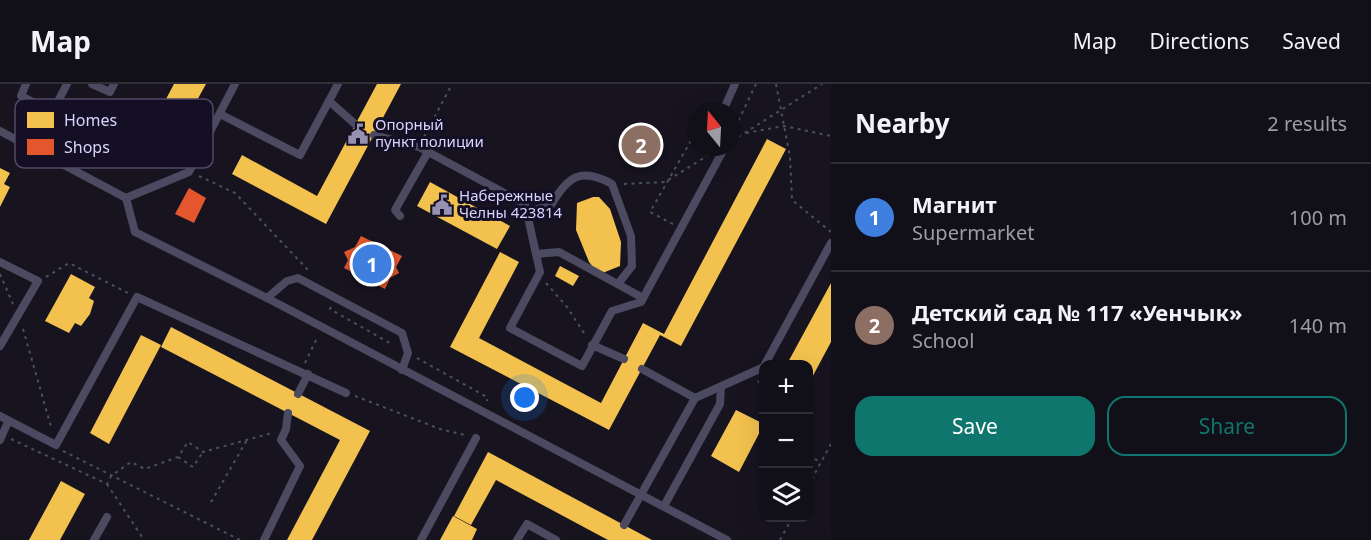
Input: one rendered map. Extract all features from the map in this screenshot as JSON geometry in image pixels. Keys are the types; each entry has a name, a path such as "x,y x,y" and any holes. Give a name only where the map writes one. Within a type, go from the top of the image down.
{"lane":[{"path":"26,84 21,96 27,99"},
{"path":"59,99 67,84"},
{"path":"92,84 110,92 114,84"},
{"path":"213,126 235,84"},
{"path":"220,114 300,155 338,84"},
{"path":"727,102 735,84"},
{"path":"329,101 355,124"},
{"path":"0,131 15,139"},
{"path":"374,135 419,147 525,204 538,274 510,328 582,366 612,311 641,302 720,156"},
{"path":"400,216 395,210 428,152"},
{"path":"70,168 126,198 135,232 267,298 487,416 642,494 727,540"},
{"path":"126,198 189,172 191,168"},
{"path":"527,212 551,205 562,186 576,177 588,174 612,184 631,236 632,266 618,284"},
{"path":"767,360 831,243"},
{"path":"536,254 559,252 643,298"},
{"path":"0,262 38,281 0,346"},
{"path":"267,298 287,281 298,278 402,333 408,353 402,370"},
{"path":"0,416 56,445 137,297 305,372 346,393"},
{"path":"592,345 624,359"},
{"path":"624,525 695,398 759,368"},
{"path":"642,369 695,398"},
{"path":"298,394 305,372"},
{"path":"664,506 720,404 721,387"},
{"path":"264,540 300,466 280,440 286,429 288,413"},
{"path":"1,438 8,422"},
{"path":"421,540 476,438"},
{"path":"93,540 107,517"},
{"path":"517,540 527,524 556,540"}],"path":[{"path":"419,147 452,84"},
{"path":"741,115 756,84"},
{"path":"776,84 790,157 792,200 831,232"},
{"path":"741,136 822,84"},
{"path":"744,134 784,126 831,136"},
{"path":"681,229 650,212 687,147"},
{"path":"612,184 668,180 708,156"},
{"path":"189,172 235,193 312,274"},
{"path":"38,281 69,263 137,297"},
{"path":"0,274 18,315 55,447 240,540"},
{"path":"538,274 567,306 592,345"},
{"path":"305,372 335,298"},
{"path":"330,309 487,397 487,416"},
{"path":"346,393 440,429 476,438"},
{"path":"178,457 193,467 203,452 286,429"},
{"path":"1,438 107,484 144,540"},
{"path":"211,502 247,440"},
{"path":"107,484 111,476 131,462 145,469 178,457 188,442 203,452"},
{"path":"813,477 831,444"},
{"path":"813,458 822,462"},
{"path":"780,540 790,522"}],"building: Homes":[{"path":"174,84 206,84 198,99 166,99"},
{"path":"377,84 401,84 326,224 232,174 242,155 317,196"},
{"path":"767,139 786,149 681,346 660,335 609,430 450,347 500,252 519,262 479,338 601,403 643,323 664,334"},
{"path":"0,168 10,173 4,184 10,187 0,207"},
{"path":"430,182 510,226 497,249 417,206"},
{"path":"599,197 610,209 621,242 620,266 598,273 589,262 576,230 577,203"},
{"path":"560,266 579,276 573,286 555,276"},
{"path":"71,274 95,287 89,298 94,301 90,314 81,326 75,323 69,333 45,321"},
{"path":"831,283 831,342 813,376 813,360 789,360"},
{"path":"171,327 370,431 312,540 287,540 340,440 161,347"},
{"path":"141,335 161,345 109,444 90,433"},
{"path":"736,410 759,422 759,434 739,472 711,456"},
{"path":"488,452 652,540 608,540 496,480 471,525 454,516"},
{"path":"61,481 85,494 60,540 29,540"},
{"path":"453,516 477,529 472,540 440,540"}],"building: Shops":[{"path":"189,188 206,198 194,223 175,214"},
{"path":"361,236 402,256 396,267 399,273 390,278 385,289 344,268 348,260 344,252 355,247"}],"place":[{"name":"Опорный пункт полиции","path":"358,134"},
{"name":"Детский сад № 117 «Уенчык»","path":"641,145"},
{"name":"Набережные Челны 423814","path":"442,205"},
{"name":"Магнит","path":"372,264"}]}
